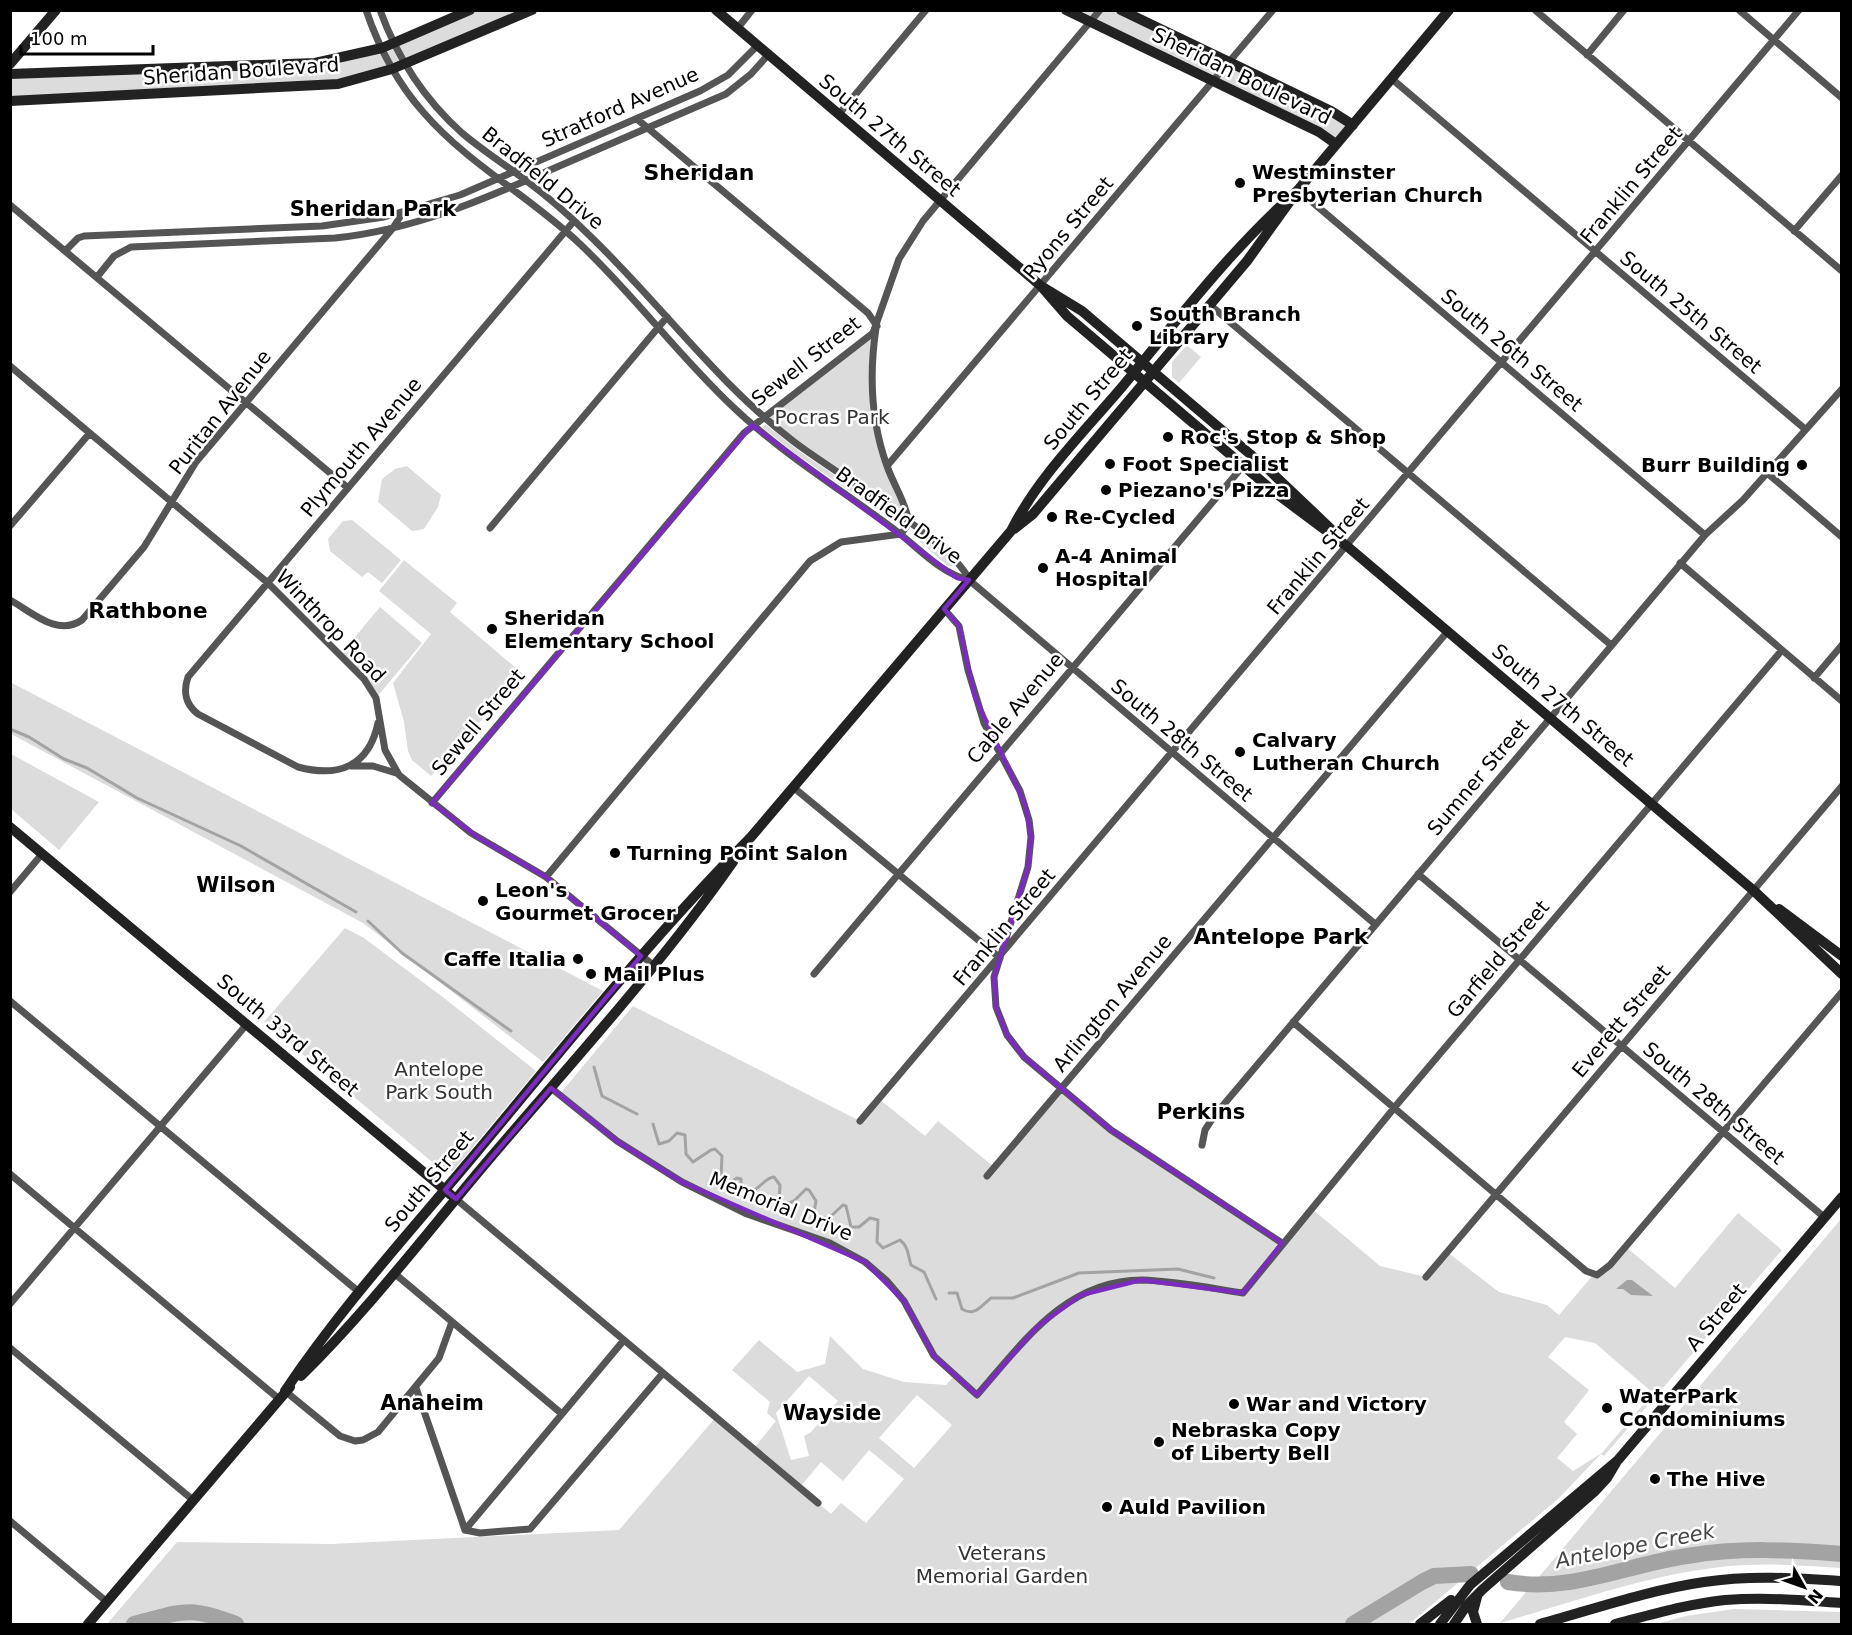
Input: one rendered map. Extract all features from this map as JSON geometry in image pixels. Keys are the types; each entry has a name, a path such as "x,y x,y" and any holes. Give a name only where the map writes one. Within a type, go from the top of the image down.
{"main road":[{"path":"10,64 56,10"},
{"name":"Sheridan Boulevard","path":"10,74 315,63 382,48 470,10"},
{"name":"Sheridan Boulevard","path":"10,101 307,88 367,78 532,10"},
{"name":"South 27th Street","path":"716,10 1041,286 1082,311 1143,362 1286,486 1348,547"},
{"name":"Sheridan Boulevard","path":"1066,10 1319,132 1336,144"},
{"name":"Sheridan Boulevard","path":"1121,10 1331,111 1353,125"},
{"name":"South Street","path":"88,1624 282,1395 340,1336 394,1273 652,965 751,837 793,787 1011,531 1032,514 1049,495 1210,305 1269,233 1298,190 1449,10"},
{"name":"South Street","path":"1011,531 1027,502 1133,373 1240,246 1298,190"},
{"name":"South 27th Street","path":"1041,286 1067,316 1133,373 1243,466 1348,547 1448,631 1753,890 1842,974"},
{"name":"South 33rd Street","path":"10,827 456,1198"},
{"name":"South Street","path":"282,1395 321,1338 359,1292 642,956 709,880 751,837"},
{"name":"South 27th Street","path":"1753,890 1842,956"},
{"name":"A Street","path":"1440,1624 1470,1585 1618,1460 1842,1197"},
{"name":"A Street","path":"1454,1624 1478,1595 1594,1492 1612,1472 1618,1460"},
{"path":"1540,1624 1671,1588 1704,1582 1762,1577 1842,1581"},
{"path":"1420,1624 1470,1585"},
{"path":"1477,1624 1473,1608 1478,1595"},
{"path":"1615,1624 1672,1609 1724,1600 1769,1598 1842,1603"}],"street":[{"name":"Bradfield Drive","path":"366,10 392,69 435,125 462,150 566,231 709,384 752,424 800,463 901,534 957,578 969,580"},
{"name":"Bradfield Drive","path":"380,10 404,64 450,121 574,221 667,317 726,383 762,417 821,462 909,523 964,569 969,580"},
{"path":"737,29 752,10"},
{"path":"839,114 926,10"},
{"name":"Sewell Street","path":"432,803 752,424 869,337 877,326 889,282 899,259 939,201 1100,10"},
{"name":"Ryons Street","path":"887,466 1274,10"},
{"path":"1535,10 1842,271"},
{"path":"1587,55 1624,10"},
{"path":"1739,10 1842,98"},
{"name":"Franklin Street","path":"860,1122 1503,364 1799,10"},
{"name":"Stratford Avenue","path":"66,250 78,238 84,236 322,226 403,212 460,195 716,83 747,58 757,46"},
{"name":"Stratford Avenue","path":"97,277 114,256 131,247 308,240 367,235 440,216 726,94 744,80 768,55"},
{"name":"South 25th Street","path":"1392,79 1805,429"},
{"path":"546,877 810,561 841,542 901,534 909,523 907,511 887,466 875,422 872,398 873,353 877,326 868,313 637,119"},
{"path":"1794,231 1842,175"},
{"name":"South 26th Street","path":"1298,190 1705,535"},
{"path":"10,205 348,488"},
{"name":"Puritan Avenue","path":"10,600 51,624 62,627 71,626 82,620 144,547 196,462 393,228 403,212"},
{"name":"Plymouth Avenue","path":"348,766 330,771 298,766 198,714 186,699 185,685 188,677 574,221"},
{"path":"1210,305 1611,645"},
{"path":"490,528 667,317"},
{"name":"Winthrop Road","path":"10,366 268,583 364,679 376,698 385,750 399,775 479,838 546,877 652,965"},
{"name":"Sumner Street","path":"1202,1145 1205,1130 1214,1116 1680,563 1705,535 1743,500 1842,389"},
{"path":"10,526 89,434"},
{"name":"Cable Avenue","path":"814,974 1243,466"},
{"path":"1766,472 1842,537"},
{"path":"1680,563 1842,701"},
{"name":"South 28th Street","path":"969,580 1375,924"},
{"path":"944,609 959,627 975,697 998,754 1025,804 1031,837 1028,867 995,969 994,991 1000,1023 1024,1057 1112,1130 1282,1243"},
{"name":"Arlington Avenue","path":"987,1176 1448,631"},
{"path":"1814,678 1842,645"},
{"name":"Garfield Street","path":"1243,1293 1394,1108 1782,650"},
{"path":"348,766 369,749 380,717"},
{"path":"348,766 373,766 399,775"},
{"name":"Everett Street","path":"1426,1277 1842,786"},
{"path":"793,787 1000,958"},
{"path":"10,892 42,854"},
{"name":"South 28th Street","path":"1418,874 1824,1217"},
{"path":"1293,1022 1586,1271 1600,1274 1842,992"},
{"path":"10,1001 359,1292"},
{"path":"10,1304 247,1024"},
{"name":"Memorial Drive","path":"550,1088 617,1142 682,1182 747,1214 830,1243 865,1262 887,1281 904,1301 934,1356 978,1395 1037,1326 1068,1302 1095,1289 1141,1280 1243,1293"},
{"path":"10,1174 282,1395 340,1436 355,1441 371,1437 416,1388 439,1358 452,1322"},
{"name":"South 33rd Street","path":"456,1198 818,1503"},
{"path":"394,1273 562,1414"},
{"path":"465,1530 624,1340"},
{"path":"10,1348 193,1500"},
{"path":"465,1530 480,1533 526,1530 535,1524 663,1373"},
{"path":"416,1388 465,1530"},
{"path":"10,1521 107,1602"}],"highlighted area":[{"path":"752,425 957,578 969,580 944,609 959,626 975,697 1025,804 1031,837 1028,867 994,977 996,1007 1007,1035 1024,1057 1111,1130 1282,1243 1243,1293 1141,1280 1081,1295 1037,1327 977,1395 934,1356 904,1301 865,1262 682,1182 617,1141 551,1088 456,1199 445,1190 641,956 546,877 479,838 432,803"}],"green space":[{"path":"470,11 532,11 367,78 11,101 10,74 340,59"},
{"path":"1066,11 1121,11 1353,125 1336,144"},
{"name":"Pocras Park","path":"873,333 875,421 909,523 762,417"},
{"path":"1187,345 1201,357 1179,383 1172,377 1172,362"},
{"path":"765,424 799,451 883,508 883,514 797,455 763,428"},
{"path":"407,466 441,495 438,507 424,529 412,531 378,502 382,479 395,469"},
{"path":"352,520 401,560 382,583 368,572 362,577 330,551 328,539 343,521"},
{"path":"920,537 952,561 952,566 948,566 920,542"},
{"path":"404,560 457,603 450,612 523,674 431,776 412,760 408,751 404,722 393,683 431,634 379,591"},
{"path":"380,607 422,643 376,698 340,655"},
{"name":"Antelope Park South","path":"10,682 603,991 543,1062 363,923 11,734"},
{"path":"11,754 99,802 59,850 11,809"},
{"name":"Antelope Park South","path":"345,928 364,938 536,1071 453,1171 443,1171 264,1022"},
{"name":"Veterans Memorial Garden","path":"633,1006 860,1121 879,1099 925,1136 938,1121 994,1167 1061,1089 1111,1130 1282,1243 1311,1208 1380,1266 1426,1277 1447,1252 1499,1292 1547,1305 1559,1315 1594,1274 1597,1275 1626,1247 1675,1288 1738,1213 1782,1250 1604,1456 1601,1454 1558,1499 1409,1624 107,1624 177,1542 332,1544 619,1530 716,1417 754,1448 776,1421 767,1413 770,1402 732,1370 759,1340 797,1372 825,1364 830,1336 863,1369 904,1382 946,1385 954,1376 943,1366 898,1293 850,1252 747,1214 651,1164 559,1095","holes":["1565,1337 1595,1343 1653,1393 1602,1453 1573,1471 1557,1458 1577,1434 1564,1422 1589,1390 1548,1357","809,1376 838,1401 811,1432 804,1436 809,1456 791,1460 776,1413","917,1395 952,1425 914,1468 879,1438","869,1450 904,1479 866,1523 841,1503 831,1514 800,1487 821,1462 843,1481"]},
{"path":"1841,1219 1841,1568 1761,1565 1729,1566 1686,1572 1606,1591 1500,1623"},
{"path":"1734,1609 1841,1612 1841,1624 1656,1624 1686,1616"}],"shaded area":[{"path":"1627,1280 1632,1280 1653,1296 1631,1295 1623,1289 1616,1289"}],"waterway":[{"path":"10,729 29,737 64,759 87,768 137,798 241,846 356,912"},
{"path":"368,921 402,953 511,1031"},
{"path":"594,1067 602,1096 637,1114"},
{"path":"653,1124 659,1144 669,1141 677,1133 685,1135 686,1154 693,1162 715,1149 722,1156 721,1177 729,1183 737,1178 741,1179 741,1185 748,1192 774,1177 780,1185 779,1202 784,1205 794,1201 806,1189 816,1201 814,1213 820,1218 830,1217 843,1205 846,1206 851,1227 859,1227 870,1218 878,1220 877,1242 883,1248 900,1240 907,1249 911,1265 924,1272 936,1299"},
{"path":"949,1293 957,1293 962,1309 971,1312 991,1298 1013,1298 1079,1273 1178,1269 1214,1278"},
{"name":"Antelope Creek","path":"1508,1582 1554,1584 1576,1581 1664,1560 1726,1551 1842,1554"},
{"name":"Antelope Creek","path":"1353,1624 1434,1576 1471,1574"},
{"name":"Antelope Creek","path":"134,1624 185,1612 206,1614 236,1624"}],"place":[{"name":"Westminster Presbyterian Church","path":"1240,183"},
{"name":"South Branch Library","path":"1137,326"},
{"name":"Roc's Stop & Shop","path":"1168,437"},
{"name":"Foot Specialist","path":"1110,464"},
{"name":"Burr Building","path":"1802,465"},
{"name":"Piezano's Pizza","path":"1106,490"},
{"name":"Re-Cycled","path":"1052,517"},
{"name":"A-4 Animal Hospital","path":"1043,568"},
{"name":"Sheridan Elementary School","path":"492,629"},
{"name":"Calvary Lutheran Church","path":"1240,752"},
{"name":"Turning Point Salon","path":"615,853"},
{"name":"Leon's Gourmet Grocer","path":"483,901"},
{"name":"Caffe Italia","path":"578,959"},
{"name":"Mail Plus","path":"591,974"},
{"name":"War and Victory","path":"1234,1404"},
{"name":"WaterPark Condominiums","path":"1607,1408"},
{"name":"Nebraska Copy of Liberty Bell","path":"1159,1442"},
{"name":"The Hive","path":"1655,1479"},
{"name":"Auld Pavilion","path":"1107,1507"}],"district":[{"name":"Sheridan","path":"699,172"},
{"name":"Sheridan Park","path":"373,209"},
{"name":"Rathbone","path":"148,610"},
{"name":"Wilson","path":"236,885"},
{"name":"Antelope Park","path":"1281,936"},
{"name":"Perkins","path":"1201,1112"},
{"name":"Anaheim","path":"432,1403"},
{"name":"Wayside","path":"832,1413"}]}
